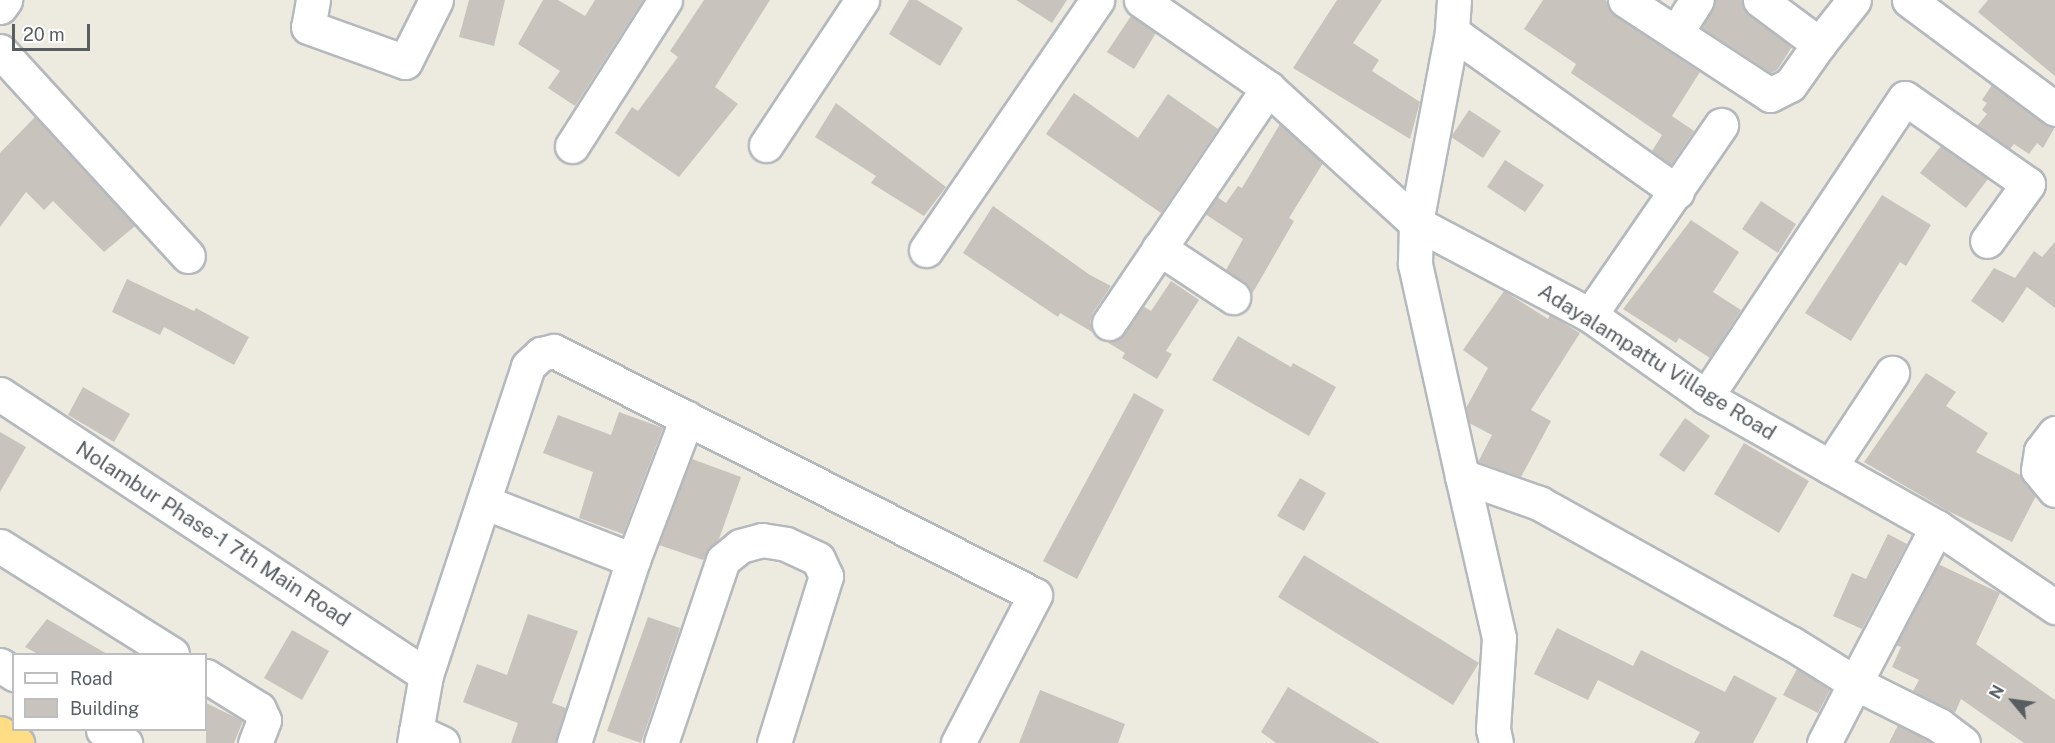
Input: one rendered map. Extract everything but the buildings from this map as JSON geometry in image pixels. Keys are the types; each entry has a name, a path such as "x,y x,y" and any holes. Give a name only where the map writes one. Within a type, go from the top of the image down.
{"highway":[{"path":"0,733 17,743"}],"street":[{"path":"0,7 5,0"},
{"path":"313,0 308,27 405,62 436,0"},
{"path":"572,146 665,0"},
{"path":"766,145 862,0"},
{"path":"926,250 1097,0"},
{"name":"Adayalampattu Village Road","path":"1141,0 1268,88 1416,223 1590,315 1706,397 1937,527 2055,607"},
{"path":"1454,0 1452,32 1416,223 1415,264 1499,638 1493,729 1496,743"},
{"path":"1625,0 1770,94 1790,85 1854,0"},
{"path":"1676,33 1697,0"},
{"path":"1760,0 1819,44"},
{"path":"1909,0 2055,109"},
{"path":"1452,32 1677,192"},
{"path":"0,51 188,256"},
{"path":"1109,323 1268,88"},
{"path":"1706,397 1905,98 2028,184 1987,241"},
{"path":"1590,315 1677,192 1721,125"},
{"path":"1159,248 1233,297"},
{"path":"424,739 426,675 528,366 541,354 554,351 1035,595 958,743"},
{"path":"1830,467 1892,374"},
{"name":"Nolambur Phase-1 7th Main Road","path":"0,394 426,675"},
{"path":"574,743 633,560 687,418"},
{"path":"2055,433 2041,451 2038,470 2055,490"},
{"path":"1461,476 1539,503 1791,643 1855,683 1938,725 1963,743"},
{"path":"484,502 633,560"},
{"path":"1824,743 1937,527"},
{"path":"661,743 723,560 740,546 762,540 786,544 818,559 826,576 774,743"},
{"path":"0,546 170,653"},
{"path":"207,677 259,709 264,720 255,743"},
{"path":"106,731 125,743"}]}
